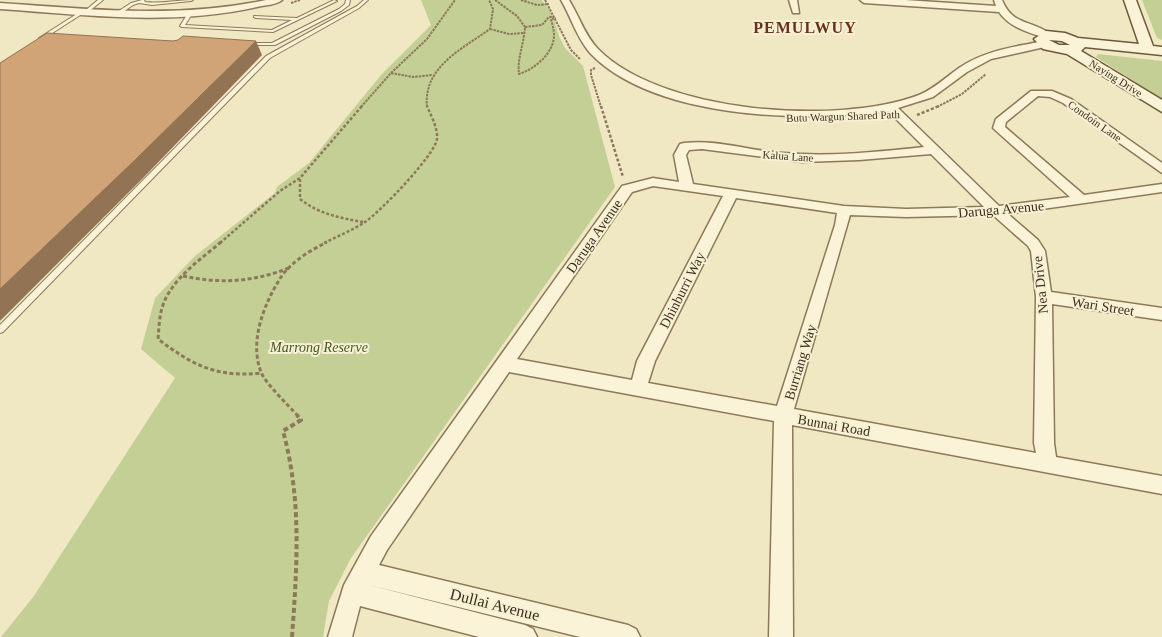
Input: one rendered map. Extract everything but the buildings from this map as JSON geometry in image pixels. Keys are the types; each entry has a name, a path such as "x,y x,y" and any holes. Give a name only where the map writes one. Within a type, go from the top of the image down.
{"street":[{"path":"0,6 118,13 190,14 240,8 278,0"},
{"path":"565,0 580,31 595,52 609,64 637,80 662,90 721,106 792,114 830,114 890,107 922,98 946,86 967,66 983,58 1046,40"},
{"path":"793,0 796,11"},
{"path":"864,0 999,4 1015,22 1046,40 1073,46 1162,51"},
{"path":"1130,0 1147,49"},
{"name":"Naying Drive","path":"1073,46 1162,107"},
{"name":"Condoin Lane","path":"1082,200 999,128 1000,121 1035,92 1052,94 1067,101 1162,169"},
{"name":"Nea Drive","path":"890,107 996,211 1032,243 1038,251 1044,297 1044,443 1048,464"},
{"name":"Kalua Lane","path":"686,188 686,178 680,155 684,147 692,146 782,157 812,158 880,156 935,150"},
{"name":"Daruga Avenue","path":"340,637 352,593 379,543 627,189 653,182 844,210 924,213 996,211 1162,188"},
{"name":"Dhinburri Way","path":"638,388 646,361 731,194"},
{"name":"Burriang Way","path":"781,637 783,416 842,225 844,210"},
{"name":"Wari Street","path":"1044,297 1162,314"},
{"name":"Bunnai Road","path":"505,364 1162,485"},
{"name":"Dullai Avenue","path":"362,572 530,628"},
{"name":"Dullai Avenue","path":"352,593 530,628 628,637"}],"lane":[{"path":"118,13 138,2 150,0"},
{"path":"138,2 161,3 191,0"},
{"path":"240,44 273,44 340,10 347,5 348,0"},
{"path":"0,330 268,57 358,7 366,0"},
{"path":"32,44 86,11 98,1"},
{"path":"190,14 182,26 273,31 335,1"},
{"path":"256,17 298,19"}],"path":[{"path":"261,373 243,376 208,372 158,339 162,308 169,293 183,275 280,191 300,178 391,73 427,39 455,0"},
{"path":"292,637 299,544 298,506 290,451 282,431 301,420 261,373 255,341 266,308 282,276 311,250 365,222 381,209 420,166 437,140 436,129 427,106 427,92 432,75 444,62 490,29 493,9 489,0"},
{"path":"495,0 517,16 525,27 524,49 518,64 519,74 528,72 547,53 554,38 551,19 556,18"},
{"path":"521,0 537,5 550,4"},
{"path":"545,0 550,4 571,50 584,63"},
{"path":"525,27 542,25 549,17 556,18"},
{"path":"490,29 509,34 524,33"},
{"path":"591,70 597,67"},
{"path":"591,70 599,74"},
{"path":"591,70 627,189"},
{"name":"Butu Wargun Shared Path","path":"906,123 913,121 916,116 948,104 994,70"},
{"path":"391,73 413,77 432,75"},
{"path":"300,178 300,199 306,205 335,217 365,222"},
{"path":"183,275 207,282 229,284 248,282 292,267"}],"green space":[{"name":"Marrong Reserve","path":"421,0 542,0 553,16 565,48 583,66 615,187 351,558 329,601 323,637 1,637 34,596 175,378 141,349 155,298 195,256 275,193 277,187 309,163 381,75 431,25"},
{"path":"1142,0 1162,0 1162,40 1157,38"},
{"path":"1098,54 1162,61 1162,99 1096,57"}],"district":[{"name":"PEMULWUY","path":"805,27"}]}
